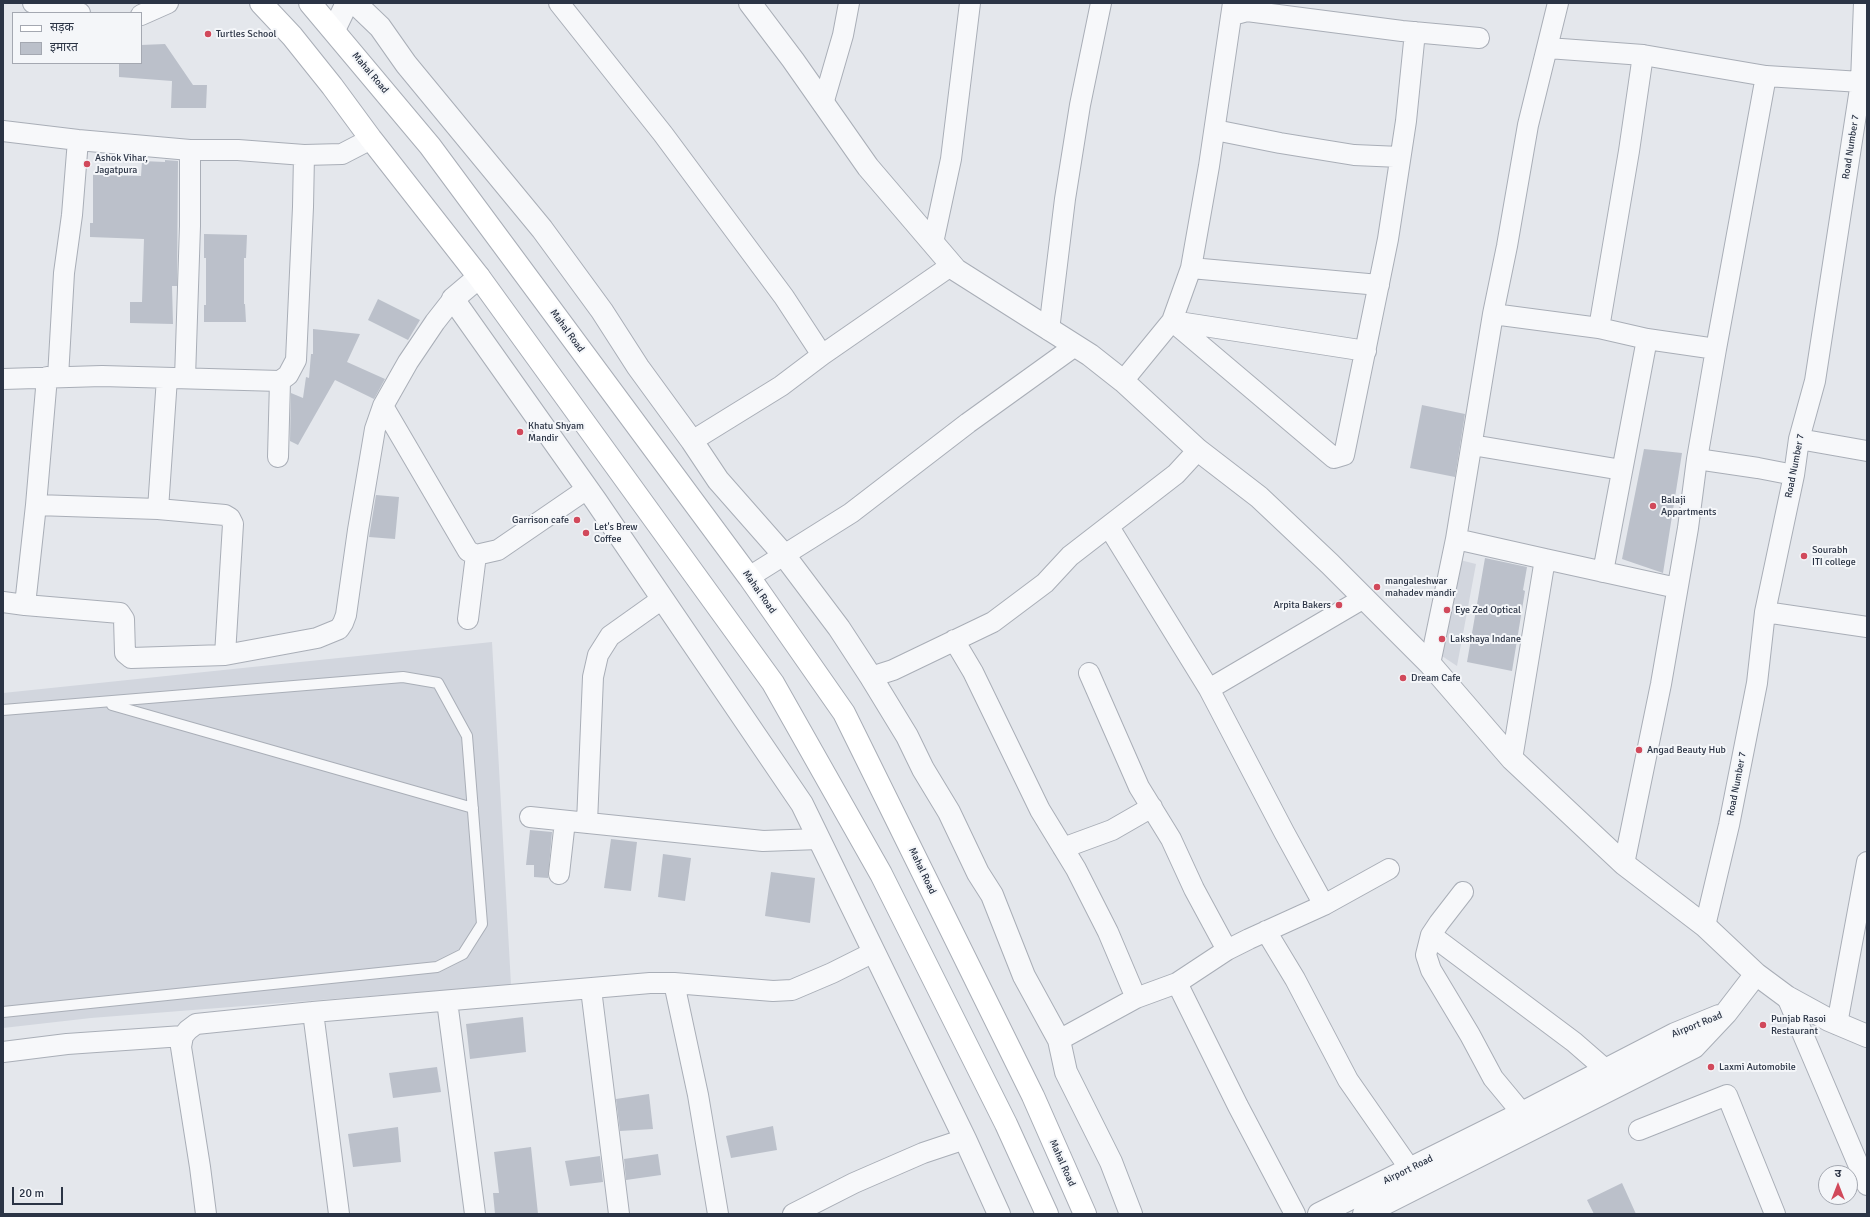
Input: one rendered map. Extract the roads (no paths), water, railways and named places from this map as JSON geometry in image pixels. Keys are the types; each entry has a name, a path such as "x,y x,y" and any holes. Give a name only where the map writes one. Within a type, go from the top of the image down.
{"main road":[{"path":"261,3 292,36 332,86 371,139 478,277 774,683 881,874 1006,1124 1047,1214"},
{"name":"Mahal Road","path":"310,3 430,146 749,577 844,713 1033,1096 1085,1214"}],"street":[{"path":"32,3 75,12"},
{"path":"142,15 168,3"},
{"path":"334,30 347,3"},
{"path":"355,3 380,27 406,64 546,235 602,311 638,367 692,441 718,480 784,555 839,628 871,677 907,736 923,769 949,812 978,873 992,895 1024,976 1059,1040 1066,1072 1107,1155 1131,1214"},
{"path":"559,3 619,77 705,190 784,297 822,354"},
{"path":"750,3 868,167 956,270 1076,346 1123,381 1198,450 1259,497 1430,664 1512,759 1624,864 1705,926 1756,974 1788,997 1837,1024 1867,1036"},
{"path":"824,104 850,3"},
{"path":"933,243 951,159 970,3"},
{"path":"1049,330 1071,160 1080,105 1101,3"},
{"path":"1430,664 1456,539 1492,314 1507,246 1528,125 1558,3"},
{"path":"1123,381 1172,321 1191,268 1215,130 1233,9 1415,32 1480,38"},
{"name":"Road Number 7","path":"1705,926 1729,825 1757,683 1765,612 1794,476 1799,438 1815,381 1861,82 1864,13"},
{"path":"1172,321 1334,458 1344,455 1379,285 1406,121 1415,32"},
{"path":"1548,48 1643,55 1766,76 1861,82"},
{"path":"1598,328 1629,152 1643,55"},
{"path":"1624,864 1661,684 1697,459 1766,76"},
{"path":"1215,130 1280,143 1354,155 1400,157"},
{"path":"3,131 78,140 190,150 238,150 304,155 342,154 371,139"},
{"path":"25,605 72,215 78,140"},
{"path":"158,508 176,378 190,226 190,150"},
{"path":"3,379 52,377 280,381 288,375 296,360 303,215 304,155"},
{"path":"692,441 780,386 822,354 952,265"},
{"path":"1191,268 1379,285"},
{"path":"3,602 120,613 124,619 125,653 131,658 224,655 318,638 339,629 346,615 374,429 383,406 408,362 435,322 453,299 478,277"},
{"path":"453,299 587,490 802,804 965,1139 999,1214"},
{"path":"1492,314 1598,328 1646,339 1716,349"},
{"path":"1172,321 1366,351"},
{"path":"1603,572 1646,339"},
{"path":"749,577 851,513 968,423 1076,346"},
{"path":"278,457 280,381"},
{"path":"383,406 468,550 476,555 498,550 587,490"},
{"path":"1799,438 1867,451"},
{"path":"1472,445 1622,470"},
{"path":"871,677 893,670 993,622 1045,583 1070,556 1176,474 1198,450"},
{"path":"1697,459 1758,468 1794,476"},
{"path":"36,505 158,508 224,515 230,518 233,524 224,655"},
{"path":"1109,527 1209,689 1324,905"},
{"path":"1456,539 1677,588"},
{"path":"468,619 476,555"},
{"path":"1512,759 1545,559"},
{"path":"1209,689 1364,598"},
{"path":"587,823 593,677 598,655 610,636 662,599"},
{"path":"1765,612 1867,627"},
{"path":"954,640 974,672 1040,810 1076,869 1108,932 1136,998"},
{"path":"1089,673 1139,787 1171,839 1194,889 1228,950"},
{"path":"1063,848 1112,830 1152,807"},
{"path":"530,817 763,841 819,839"},
{"path":"559,874 565,821"},
{"path":"1837,1024 1867,862"},
{"path":"1059,1040 1136,998 1177,983 1228,950 1266,930 1324,905 1389,870"},
{"path":"1463,892 1438,923 1432,935 1426,955 1431,970 1470,1035 1493,1078 1522,1113"},
{"path":"1266,930 1295,979 1348,1080 1410,1169"},
{"path":"1432,935 1574,1042 1605,1069"},
{"path":"206,1214 181,1047 183,1036 196,1024 313,1012 650,984 674,983 773,991 792,990 832,973 874,952"},
{"path":"1726,1013 1756,974"},
{"path":"674,983 698,1095 718,1214"},
{"path":"1177,983 1238,1106 1295,1214"},
{"path":"591,989 619,1214"},
{"path":"1788,997 1867,1185"},
{"path":"447,1001 475,1214"},
{"path":"313,1012 339,1214"},
{"name":"Airport Road","path":"1319,1214 1522,1113 1675,1034 1726,1013"},
{"name":"Airport Road","path":"1364,1214 1694,1047 1726,1013"},
{"path":"3,1052 67,1044 183,1036"},
{"path":"1639,1130 1727,1096 1770,1213"},
{"path":"793,1214 854,1183 923,1153 965,1139"}],"lane":[{"path":"3,710 105,703 403,676 438,683 467,736 482,924 464,954 437,967 3,1012"},
{"path":"105,703 472,808"}],"place":[{"name":"Turtles School","path":"208,34"},
{"name":"Ashok Vihar, Jagatpura","path":"87,164"},
{"name":"Khatu Shyam Mandir","path":"520,432"},
{"name":"Balaji Appartments","path":"1653,506"},
{"name":"Garrison cafe","path":"577,520"},
{"name":"Let's Brew Coffee","path":"586,533"},
{"name":"Sourabh ITI college","path":"1804,556"},
{"name":"mangaleshwar mahadev mandir","path":"1377,587"},
{"name":"Arpita Bakers","path":"1339,605"},
{"name":"Eye Zed Optical","path":"1447,610"},
{"name":"Lakshaya Indane","path":"1442,639"},
{"name":"Dream Cafe","path":"1403,678"},
{"name":"Angad Beauty Hub","path":"1639,750"},
{"name":"Punjab Rasoi Restaurant","path":"1763,1025"},
{"name":"Laxmi Automobile","path":"1711,1067"}]}
